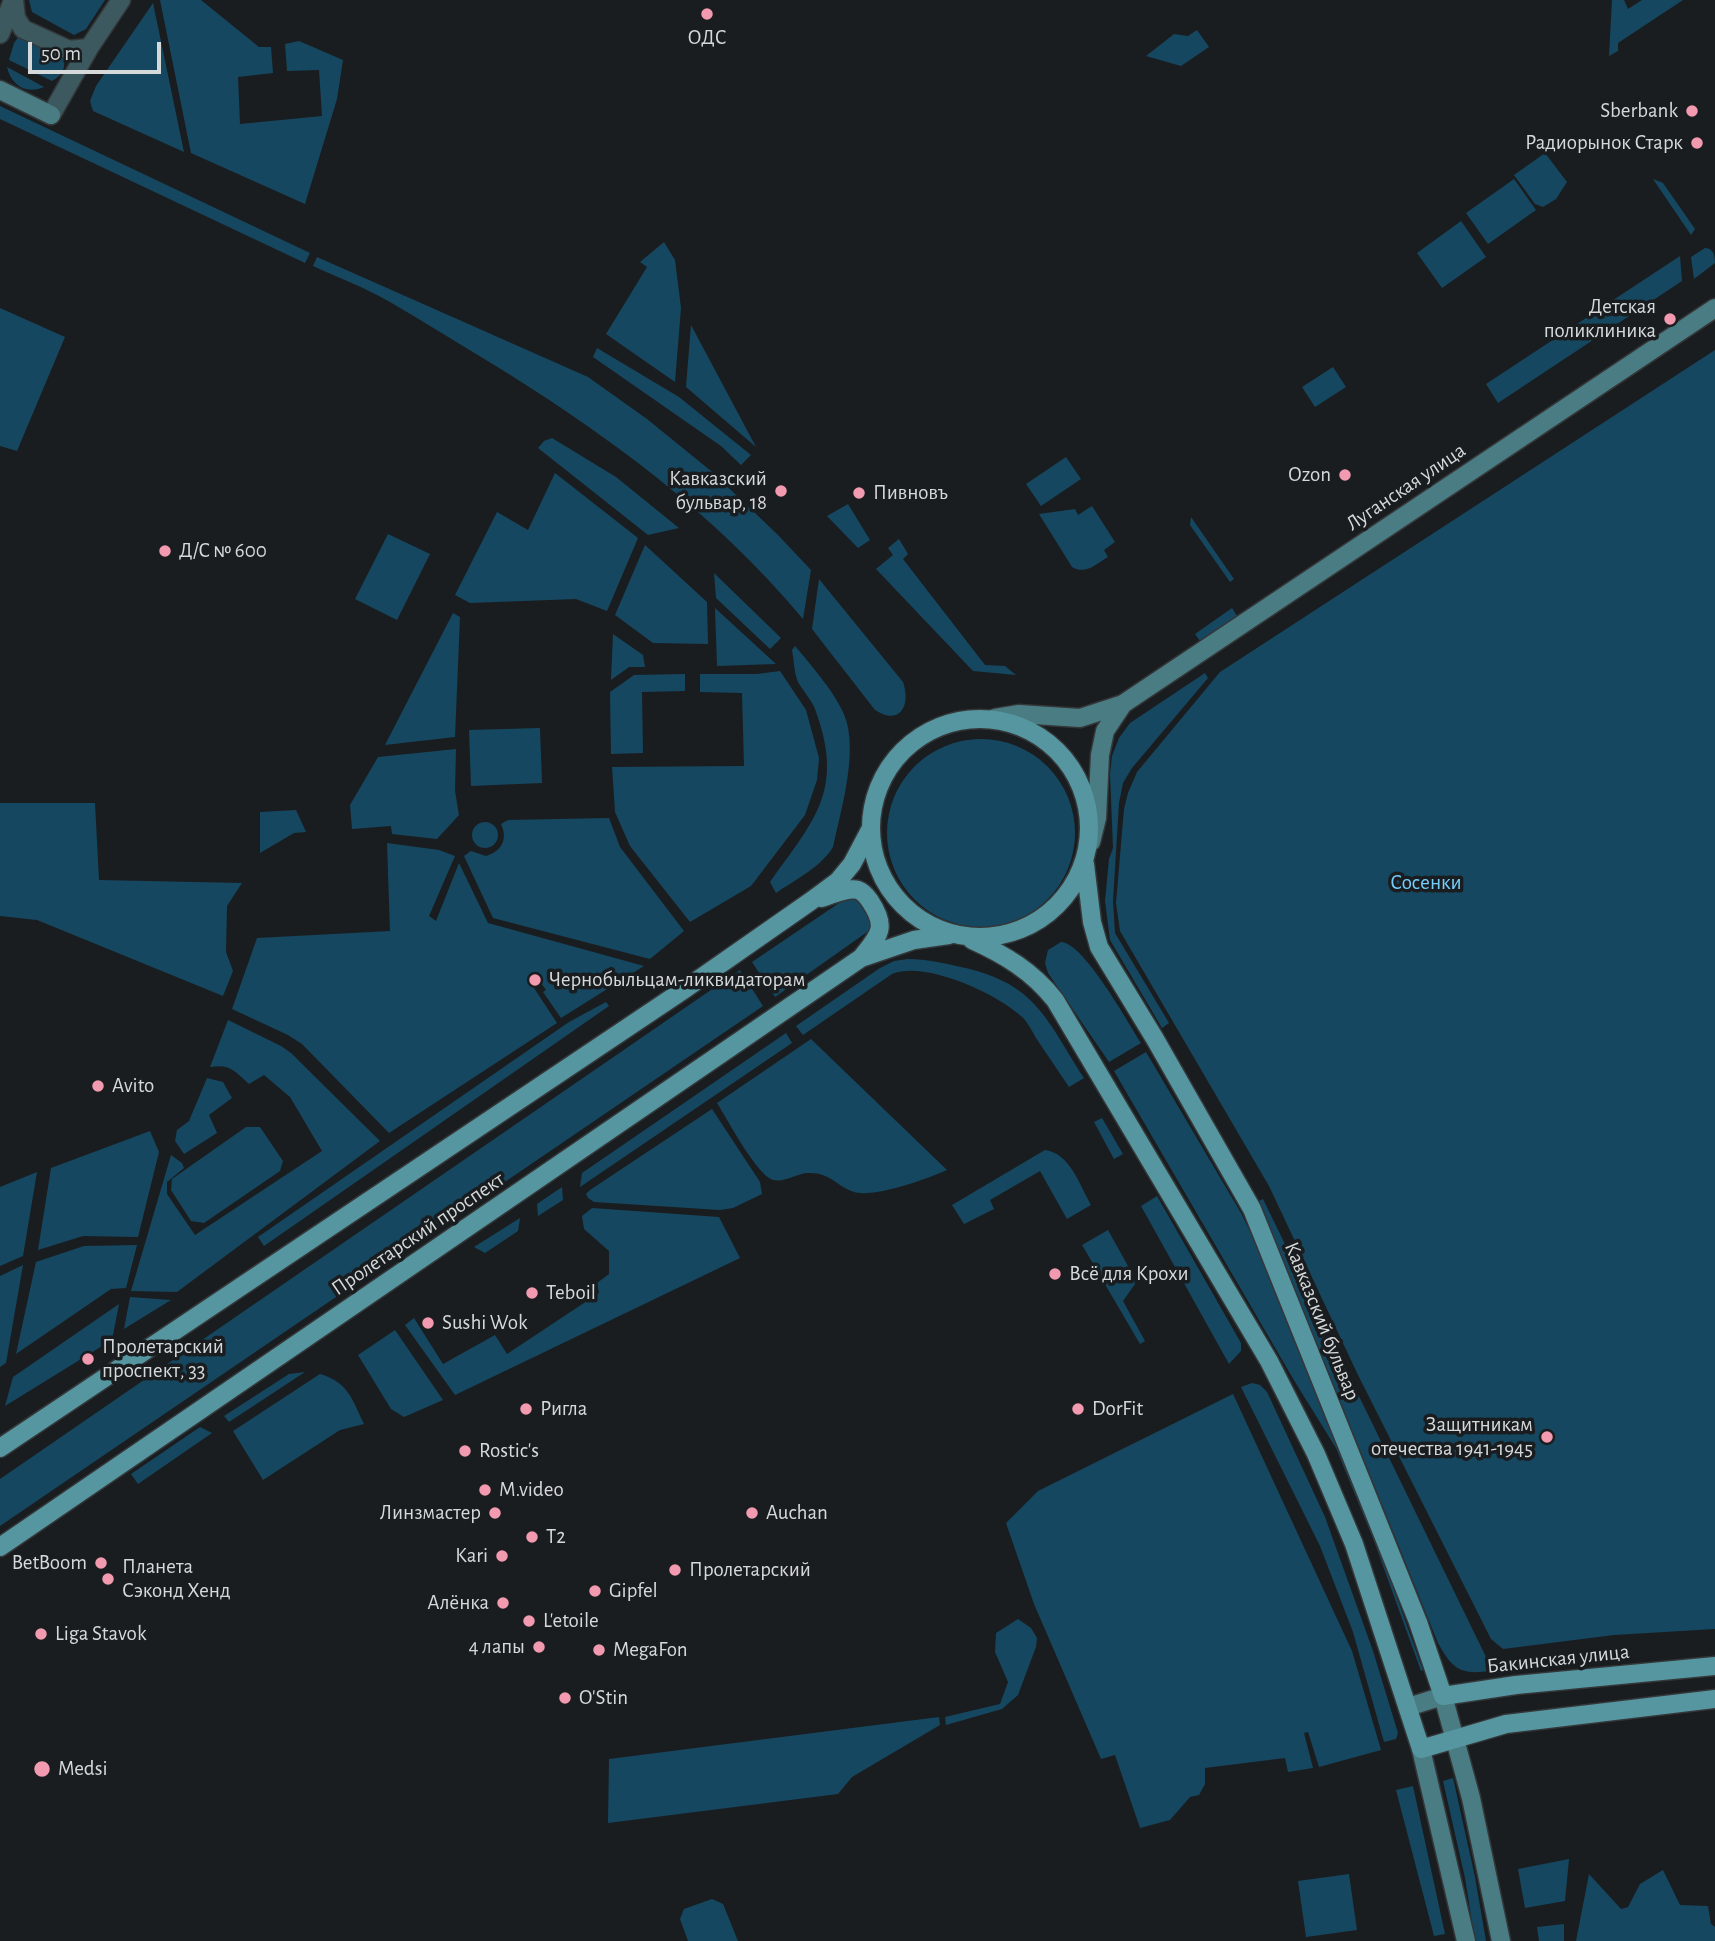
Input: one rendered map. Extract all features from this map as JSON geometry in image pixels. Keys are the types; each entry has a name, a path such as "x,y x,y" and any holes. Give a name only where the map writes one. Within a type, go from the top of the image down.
{"main road":[{"path":"0,90 51,115"},
{"name":"Луганская улица","path":"996,718 1019,715 1080,718 1123,704 1715,308"},
{"name":"Луганская улица","path":"1091,842 1097,818 1100,755 1105,731 1123,704"},
{"path":"972,940 998,937 1035,922 1061,903 1085,864 1091,842 1080,795 1065,767 1051,749 1034,734 1016,724 996,718 978,718 933,727 914,738 896,757 874,793 872,828 882,866 898,898 918,917 948,935 972,940 1007,956 1029,972 1055,1000 1269,1361 1315,1454 1354,1544 1421,1749 1466,1941"},
{"name":"Пролетарский проспект","path":"0,1448 682,991 811,901 838,881 852,864 872,828"},
{"name":"Кавказский бульвар","path":"1085,864 1091,922 1099,947 1252,1209 1418,1622 1456,1739 1501,1941"},
{"name":"Пролетарский проспект","path":"811,901 848,891 857,890 864,893 880,917 880,926 878,936 861,958"},
{"name":"Пролетарский проспект","path":"0,1547 861,958 914,940 948,935"},
{"name":"Бакинская улица","path":"1408,1707 1443,1696 1543,1682 1715,1666"},
{"path":"1421,1749 1506,1724 1715,1699"}],"street":[{"path":"0,34 13,0"},
{"path":"13,0 16,18 23,29 69,50 89,48"},
{"path":"51,115 89,48 121,0"}],"green space":[{"path":"29,0 105,0 86,29 74,35 32,12"},
{"path":"160,0 201,0 259,47 271,47 273,73 238,77 240,124 322,116 319,70 287,71 285,44 299,41 343,60 337,99 305,204 191,153"},
{"path":"1612,0 1624,0 1628,9 1642,0 1683,0 1618,43 1618,51 1609,56"},
{"path":"153,3 184,152 93,111 90,101 96,86"},
{"path":"1197,30 1209,47 1181,66 1146,56 1174,34 1188,36"},
{"path":"19,36 63,55 62,73 52,81 9,60"},
{"path":"7,67 44,87 31,90 20,87 12,79"},
{"path":"0,106 310,253 305,263 0,119"},
{"path":"1545,153 1567,182 1556,199 1543,207 1535,204 1514,175"},
{"path":"1514,179 1536,210 1488,244 1466,213"},
{"path":"1653,179 1663,183 1695,229 1691,235"},
{"path":"1461,221 1486,257 1442,288 1417,253"},
{"path":"664,242 675,260 681,308 675,382 606,334 647,267 640,262"},
{"path":"1705,248 1712,251 1715,263 1694,279 1691,257"},
{"path":"1680,256 1682,281 1498,403 1486,384"},
{"path":"317,257 588,377 647,419 711,471 811,570 803,619 769,580 695,509 615,446 530,387 402,309 372,292 313,266"},
{"path":"0,308 65,337 17,451 0,446"},
{"path":"691,325 756,447 686,387"},
{"path":"597,348 679,397 751,455 741,465 721,446 593,357"},
{"name":"Сосенки","path":"1715,350 1715,1629 1614,1635 1503,1649 1491,1639 1358,1375 1269,1186 1120,931 1116,903 1124,809 1137,772 1220,672"},
{"path":"1333,367 1346,387 1315,407 1302,387"},
{"path":"552,438 616,477 679,528 648,535 538,448 544,441"},
{"path":"1066,457 1081,479 1041,506 1026,484"},
{"path":"555,473 638,538 607,611 576,599 470,603 455,595 497,512 528,530"},
{"path":"848,504 870,540 858,548 827,516"},
{"path":"1092,506 1115,542 1104,550 1108,557 1091,568 1082,570 1072,567 1039,514 1075,509 1078,515"},
{"path":"1191,517 1234,579 1230,582 1190,525"},
{"path":"388,534 430,554 397,620 355,599"},
{"path":"899,539 908,554 903,559 985,665 1005,666 1016,675 973,671 876,569 893,555 888,548"},
{"path":"645,545 707,602 708,644 653,643 615,615"},
{"path":"714,573 781,638 770,649 716,598"},
{"path":"819,579 903,682 906,699 897,714 891,716 875,710 812,629"},
{"path":"715,608 776,664 717,666"},
{"path":"1232,608 1237,616 1200,641 1195,634"},
{"path":"453,613 460,617 455,737 385,745"},
{"path":"613,634 643,655 645,667 629,667 611,680"},
{"path":"795,646 825,683 844,714 849,737 849,769 833,847 815,867 776,893 770,882 812,821 826,783 824,737 813,705 797,678 792,650"},
{"path":"780,671 806,710 819,758 817,780 805,815 751,886 690,922 630,846 615,812 612,767 744,766 742,693 700,692 700,674 757,674"},
{"path":"1205,673 1208,678 1132,768 1123,783 1119,803 1113,901 1115,933 1169,1023 1162,1028 1110,940 1105,901 1109,859 1113,848 1110,774 1112,756 1119,738 1130,723"},
{"path":"685,674 685,691 642,692 643,753 611,754 610,692 634,675"},
{"path":"540,728 542,783 471,786 469,730"},
{"path":"981,739 1017,746 1047,767 1068,797 1075,833 1068,869 1047,899 1017,920 981,927 945,920 915,899 894,869 887,833 894,797 915,767 945,746"},
{"path":"456,749 455,791 459,815 437,839 392,834 391,826 352,829 350,805 378,757"},
{"path":"0,803 95,803 99,880 242,883 227,906 226,952 233,971 223,996 37,920 0,916"},
{"path":"296,810 306,832 294,833 260,853 260,812"},
{"path":"609,818 620,847 684,931 650,959 493,918 464,856 471,851 486,856 500,848 504,839 501,824 508,820"},
{"path":"485,822 494,826 498,835 494,844 485,848 476,844 472,835 476,826"},
{"path":"387,843 439,850 455,856 429,916 436,921 459,863 488,923 644,966 561,1018 543,992 546,990 539,980 532,985 557,1023 389,1133 302,1044 232,1009 257,938 390,931"},
{"path":"853,897 862,900 873,924 870,930 775,997 752,962 845,899"},
{"path":"1061,942 1081,955 1093,969 1141,1043 1109,1062 1048,973 1045,963 1048,950"},
{"path":"908,959 961,967 1007,983 1036,1006 1084,1078 1069,1087 1025,1021 1010,1007 959,981 922,971 892,974 803,1035 796,1026 880,968 894,961"},
{"path":"740,970 763,1006 0,1526 0,1479"},
{"path":"606,1002 609,1006 264,1246 258,1237 569,1022"},
{"path":"228,1020 291,1053 380,1141 177,1292 131,1291 171,1155 182,1163 184,1168 167,1182 167,1194 195,1235 322,1151 290,1097 264,1075 249,1084 228,1068 210,1067"},
{"path":"786,1033 792,1043 580,1187 582,1173"},
{"path":"811,1039 947,1170 900,1187 863,1193 854,1192 828,1177 817,1174 805,1173 784,1180 774,1180 762,1172 717,1103"},
{"path":"1146,1052 1241,1213 1277,1287 1376,1540 1423,1670 1421,1671 1374,1541 1336,1448 1114,1071"},
{"path":"207,1078 223,1082 232,1098 209,1115 217,1133 184,1154 175,1141 177,1130 189,1121"},
{"path":"712,1109 760,1182 762,1194 733,1208 720,1210 594,1202 588,1198 586,1194 590,1190"},
{"path":"1102,1118 1123,1154 1114,1159 1094,1122"},
{"path":"246,1127 260,1127 283,1161 280,1171 204,1223 191,1221 171,1190 172,1179"},
{"path":"150,1131 159,1152 138,1237 83,1236 38,1250 51,1168"},
{"path":"1045,1150 1054,1152 1068,1164 1091,1205 1067,1219 1040,1171 990,1200 994,1209 964,1224 952,1205"},
{"path":"37,1172 23,1256 0,1266 0,1187"},
{"path":"562,1187 563,1200 538,1216 537,1204"},
{"path":"1157,1196 1241,1343 1241,1351 1229,1364 1141,1206"},
{"path":"1263,1199 1487,1659 1489,1671 1471,1672 1458,1668 1448,1659 1438,1643 1259,1201"},
{"path":"592,1208 719,1217 740,1258 455,1395 405,1325 414,1318 443,1364 495,1335 507,1354 599,1293 597,1283 609,1274 609,1251 584,1229 582,1216"},
{"path":"520,1218 518,1231 485,1253 474,1247"},
{"path":"1108,1230 1133,1275 1135,1284 1123,1301 1145,1341 1140,1344 1082,1245"},
{"path":"137,1245 126,1288 111,1289 16,1354 36,1262 84,1246"},
{"path":"23,1265 6,1363 0,1367 0,1276"},
{"path":"130,1297 171,1300 124,1329"},
{"path":"119,1304 112,1340 5,1406 13,1377"},
{"path":"395,1330 443,1400 404,1417 391,1409 358,1355"},
{"path":"305,1372 229,1422 224,1416 289,1374"},
{"path":"320,1374 343,1387 364,1424 340,1430 263,1480 233,1431"},
{"path":"1252,1383 1260,1385 1267,1392 1325,1517 1373,1651 1398,1733 1396,1739 1384,1742 1353,1632 1320,1546 1241,1387"},
{"path":"1233,1394 1352,1651 1381,1750 1319,1767 1308,1732 1304,1733 1313,1768 1288,1772 1285,1758 1205,1768 1205,1784 1199,1795 1190,1797 1170,1820 1140,1828 1115,1755 1101,1759 1034,1604 1006,1523 1038,1491"},
{"path":"200,1427 212,1433 138,1484 131,1474"},
{"path":"1018,1619 1031,1628 1037,1638 1018,1695 1002,1709 946,1725 945,1717 1000,1704 1008,1682 995,1652 996,1633"},
{"path":"939,1717 940,1725 852,1777 838,1794 608,1823 609,1759"},
{"path":"1453,1778 1486,1941 1475,1941 1465,1878 1443,1781"},
{"path":"1413,1786 1445,1934 1434,1936 1396,1790"},
{"path":"1569,1859 1565,1901 1525,1908 1518,1869"},
{"path":"1663,1870 1680,1905 1708,1906 1711,1924 1715,1927 1715,1941 1576,1941 1589,1874 1621,1909 1628,1907 1640,1884"},
{"path":"1349,1874 1357,1930 1306,1937 1298,1881"},
{"path":"712,1899 723,1904 738,1941 688,1941 680,1919 684,1909"},
{"path":"1564,1924 1564,1941 1539,1941 1537,1927"}],"place":[{"name":"ОДС","path":"707,14"},
{"name":"Sberbank","path":"1692,111"},
{"name":"Радиорынок Старк","path":"1697,143"},
{"name":"Детская поликлиника","path":"1670,319"},
{"name":"Ozon","path":"1345,475"},
{"name":"Кавказский бульвар, 18","path":"781,491"},
{"name":"Пивновъ","path":"859,493"},
{"name":"Д/C № 600","path":"165,551"},
{"name":"Чернобыльцам-ликвидаторам","path":"535,980"},
{"name":"Avito","path":"98,1086"},
{"name":"Всё для Крохи","path":"1055,1274"},
{"name":"Teboil","path":"532,1293"},
{"name":"Sushi Wok","path":"428,1323"},
{"name":"Пролетарский проспект, 33","path":"88,1359"},
{"name":"Ригла","path":"526,1409"},
{"name":"DorFit","path":"1078,1409"},
{"name":"Защитникам отечества 1941-1945","path":"1547,1437"},
{"name":"Rostic's","path":"465,1451"},
{"name":"M.video","path":"485,1490"},
{"name":"Линзмастер","path":"495,1513"},
{"name":"Auchan","path":"752,1513"},
{"name":"T2","path":"532,1537"},
{"name":"Kari","path":"502,1556"},
{"name":"BetBoom","path":"101,1563"},
{"name":"Пролетарский","path":"675,1570"},
{"name":"Планета Сэконд Хенд","path":"108,1579"},
{"name":"Gipfel","path":"595,1591"},
{"name":"Алёнка","path":"503,1603"},
{"name":"L'etoile","path":"529,1621"},
{"name":"Liga Stavok","path":"41,1634"},
{"name":"4 лапы","path":"539,1647"},
{"name":"MegaFon","path":"599,1650"},
{"name":"O'Stin","path":"565,1698"},
{"name":"Medsi","path":"42,1769"}]}
